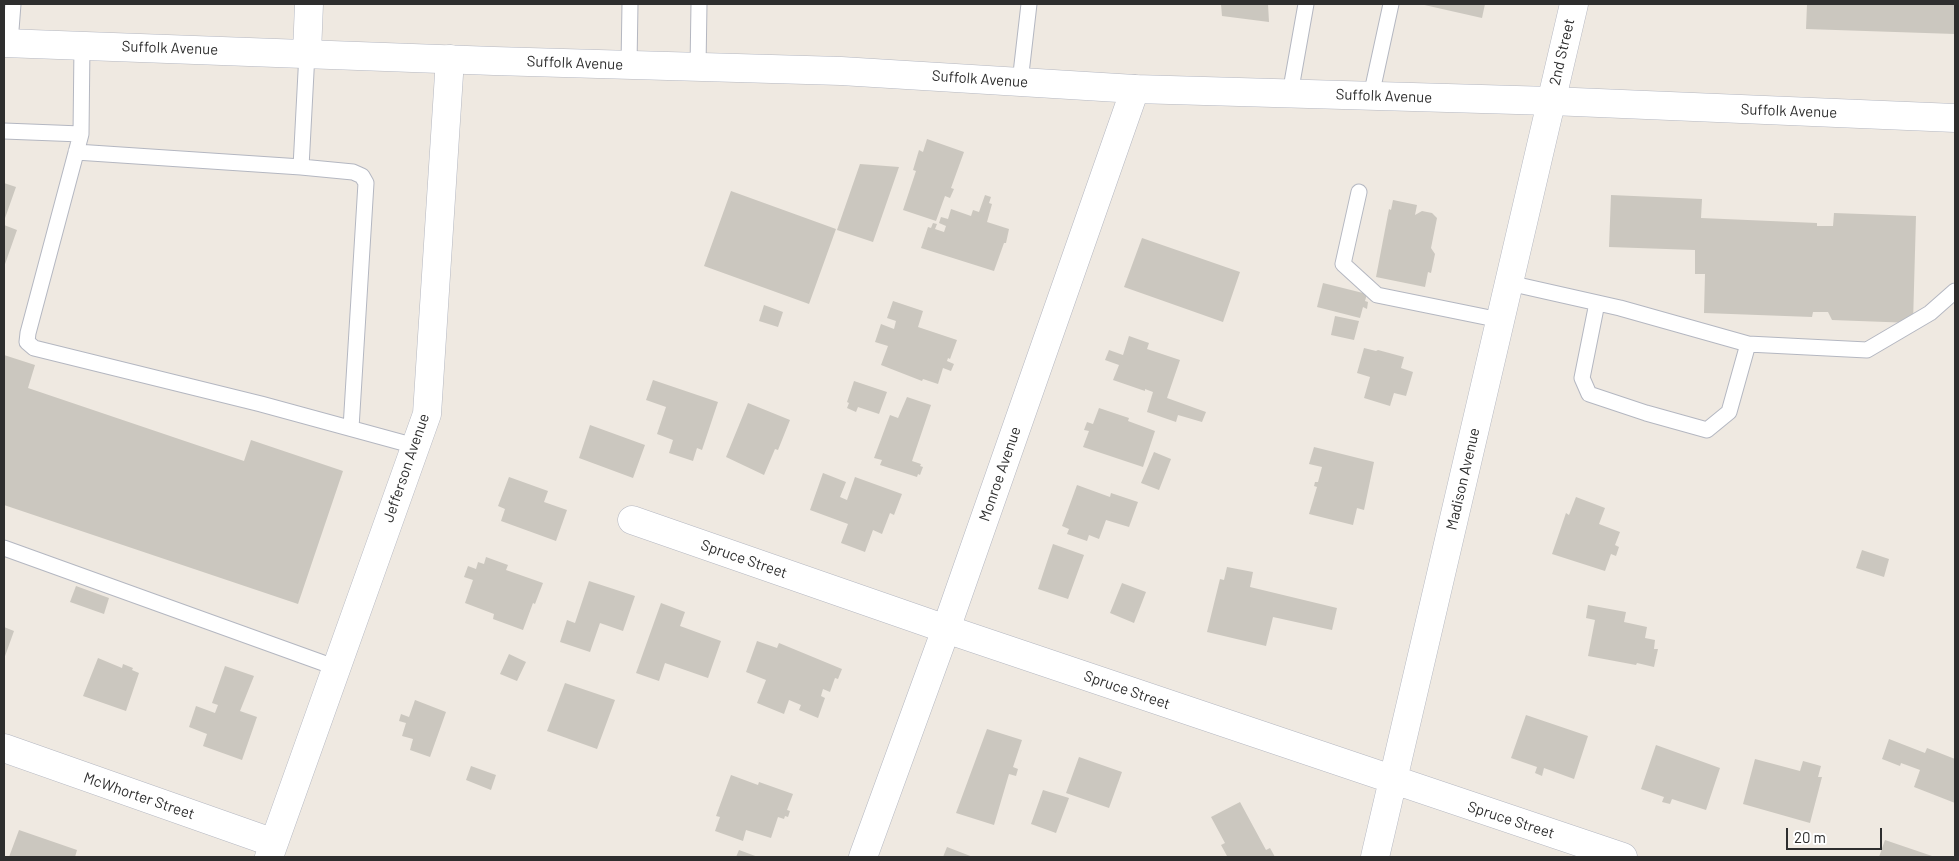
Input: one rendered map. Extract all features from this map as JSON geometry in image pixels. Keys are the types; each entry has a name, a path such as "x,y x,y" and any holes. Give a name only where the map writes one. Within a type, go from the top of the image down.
{"street":[{"path":"306,53 309,4"},
{"name":"2nd Street","path":"1551,101 1574,4"},
{"name":"Suffolk Avenue","path":"7,43 841,71 1134,89 1551,101 1955,118"},
{"name":"Jefferson Avenue","path":"272,850 426,414 450,59"},
{"name":"Monroe Avenue","path":"863,857 946,629 1134,89"},
{"name":"Madison Avenue","path":"1375,857 1551,101"},
{"name":"Spruce Street","path":"632,520 946,629 1624,857"},
{"name":"McWhorter Street","path":"4,748 272,850"}],"lane":[{"path":"7,43 13,4"},
{"path":"629,65 630,4"},
{"path":"698,67 699,4"},
{"path":"1020,82 1030,4"},
{"path":"1290,94 1306,4"},
{"path":"1371,96 1392,4"},
{"path":"82,45 81,134 28,333 28,342 34,348 415,446"},
{"path":"302,167 306,53"},
{"path":"4,130 81,134"},
{"path":"76,152 302,167 353,172 362,176 366,183 351,428"},
{"path":"1359,192 1343,264 1377,295 1500,320"},
{"path":"1509,283 1598,303 1748,344 1867,350 1930,313 1955,291"},
{"path":"1598,303 1582,378 1589,394 1707,430 1729,412 1748,344"},
{"path":"4,548 336,668"}],"building":[{"path":"1221,4 1268,4 1269,22 1222,16"},
{"path":"1420,4 1485,4 1482,18"},
{"path":"1807,4 1955,4 1955,34 1806,29"},
{"path":"927,139 964,152 951,188 954,189 950,198 945,196 936,221 903,210 916,171 913,170 919,150 923,152"},
{"path":"860,164 899,167 873,242 837,230"},
{"path":"4,183 16,187 4,221"},
{"path":"731,191 836,229 809,304 704,266"},
{"path":"985,195 991,197 989,203 992,204 987,222 1009,229 1006,243 1004,243 994,271 921,248 928,227 931,228 933,223 937,224 935,229 944,232 946,226 939,223 941,217 948,219 951,209 971,216 973,210 979,212"},
{"path":"1611,195 1702,199 1701,218 1817,223 1817,226 1833,226 1834,213 1916,216 1913,323 1832,320 1828,312 1813,312 1812,317 1704,313 1705,274 1695,274 1695,250 1609,247"},
{"path":"1393,200 1417,205 1415,215 1422,211 1432,213 1437,218 1431,248 1435,254 1431,273 1428,272 1425,287 1376,277 1389,209 1391,210"},
{"path":"4,225 17,230 4,267"},
{"path":"1142,238 1240,272 1223,322 1124,287"},
{"path":"1323,283 1367,294 1365,301 1368,302 1367,309 1363,307 1360,318 1317,307"},
{"path":"893,301 923,311 918,327 957,340 950,359 948,358 947,361 954,364 951,371 943,368 938,384 923,379 922,381 881,365 888,346 875,342 881,324 894,329 896,321 887,318"},
{"path":"764,305 783,312 778,327 759,321"},
{"path":"1335,316 1359,321 1354,340 1331,335"},
{"path":"1129,336 1149,343 1147,349 1180,360 1167,398 1206,412 1202,422 1178,415 1176,422 1147,412 1153,392 1113,380 1119,365 1105,360 1109,350 1123,355"},
{"path":"1364,348 1404,357 1401,368 1413,372 1406,396 1394,393 1390,406 1364,398 1370,377 1357,373"},
{"path":"4,355 35,365 28,388 244,461 251,440 343,471 298,604 4,505"},
{"path":"653,380 718,402 702,450 697,448 693,461 669,453 673,440 657,434 666,407 646,400"},
{"path":"854,381 887,392 879,414 858,407 856,412 847,408 849,403 847,402"},
{"path":"907,397 931,405 912,461 921,464 920,466 923,467 920,475 918,474 917,477 880,465 882,460 874,458 890,415 898,418"},
{"path":"748,403 790,420 778,450 775,449 764,475 726,457"},
{"path":"1099,408 1129,418 1128,421 1155,431 1143,467 1083,447 1089,431 1084,430 1087,422 1093,424"},
{"path":"590,425 645,445 633,478 579,458"},
{"path":"1314,447 1374,462 1364,510 1357,508 1353,525 1309,514 1317,487 1314,486 1315,482 1318,482 1322,467 1309,464"},
{"path":"1154,452 1171,459 1159,490 1141,483"},
{"path":"823,473 846,482 840,497 847,500 855,477 902,494 894,515 890,513 882,534 873,530 865,552 841,543 848,524 810,510"},
{"path":"509,477 548,491 544,502 567,510 556,541 501,521 505,509 498,506"},
{"path":"1077,485 1110,497 1111,493 1138,502 1129,527 1106,520 1099,539 1089,535 1087,541 1067,534 1069,529 1062,526"},
{"path":"1576,497 1605,508 1599,524 1620,532 1615,545 1619,547 1616,556 1611,554 1605,571 1552,554 1566,513 1569,515"},
{"path":"1053,544 1084,555 1068,599 1038,589"},
{"path":"1862,550 1889,559 1884,577 1856,568"},
{"path":"486,557 508,565 506,570 543,583 523,630 493,619 494,614 465,603 473,580 464,577 468,566 476,569 478,562 484,564"},
{"path":"1227,567 1253,572 1250,587 1337,608 1332,630 1273,617 1266,646 1207,632 1220,579 1224,580"},
{"path":"589,581 635,596 623,631 600,623 590,652 560,642 567,620 575,623"},
{"path":"1122,583 1146,592 1134,623 1110,613"},
{"path":"76,586 109,598 104,614 70,602"},
{"path":"661,603 685,612 680,626 721,641 708,678 665,663 659,681 636,673"},
{"path":"1588,605 1626,612 1624,622 1647,627 1645,638 1655,640 1654,649 1658,649 1654,667 1588,656 1595,620 1586,618"},
{"path":"4,627 14,631 4,659"},
{"path":"757,641 777,648 779,643 842,669 838,679 835,678 830,692 823,689 821,696 825,698 818,718 799,710 801,705 789,700 784,714 757,703 766,680 746,672"},
{"path":"509,654 526,662 517,681 500,674"},
{"path":"98,658 122,668 123,664 139,673 126,711 83,696"},
{"path":"225,666 254,676 240,711 257,717 242,760 203,746 207,734 189,727 196,706 215,713 218,705 212,703"},
{"path":"565,683 615,700 597,749 547,731"},
{"path":"415,700 446,712 430,757 410,750 413,739 402,736 406,723 399,721 401,714 409,717"},
{"path":"1526,715 1588,736 1574,779 1544,768 1542,776 1535,773 1537,767 1511,758"},
{"path":"987,729 1022,740 1013,767 1018,769 1016,776 1009,774 994,825 956,813"},
{"path":"1889,739 1925,753 1927,748 1955,759 1955,803 1914,787 1920,770 1901,763 1900,766 1882,759"},
{"path":"1656,745 1720,768 1706,810 1672,799 1670,804 1662,802 1664,797 1641,789"},
{"path":"1079,757 1122,772 1109,808 1066,793"},
{"path":"1755,759 1800,771 1803,761 1821,766 1818,777 1822,777 1810,823 1743,804"},
{"path":"471,766 496,775 491,790 466,780"},
{"path":"731,775 758,785 759,782 793,794 787,810 790,811 788,817 785,816 784,819 778,817 771,838 746,830 743,841 715,831 720,817 716,816"},
{"path":"1043,790 1069,798 1056,833 1031,824"},
{"path":"1240,802 1266,850 1270,848 1275,857 1224,857 1227,856 1221,845 1225,843 1211,817"},
{"path":"19,830 77,850 75,857 9,857"},
{"path":"1885,840 1935,857 1879,857"},
{"path":"947,847 973,857 943,857"},
{"path":"739,850 758,857 736,857"}]}
